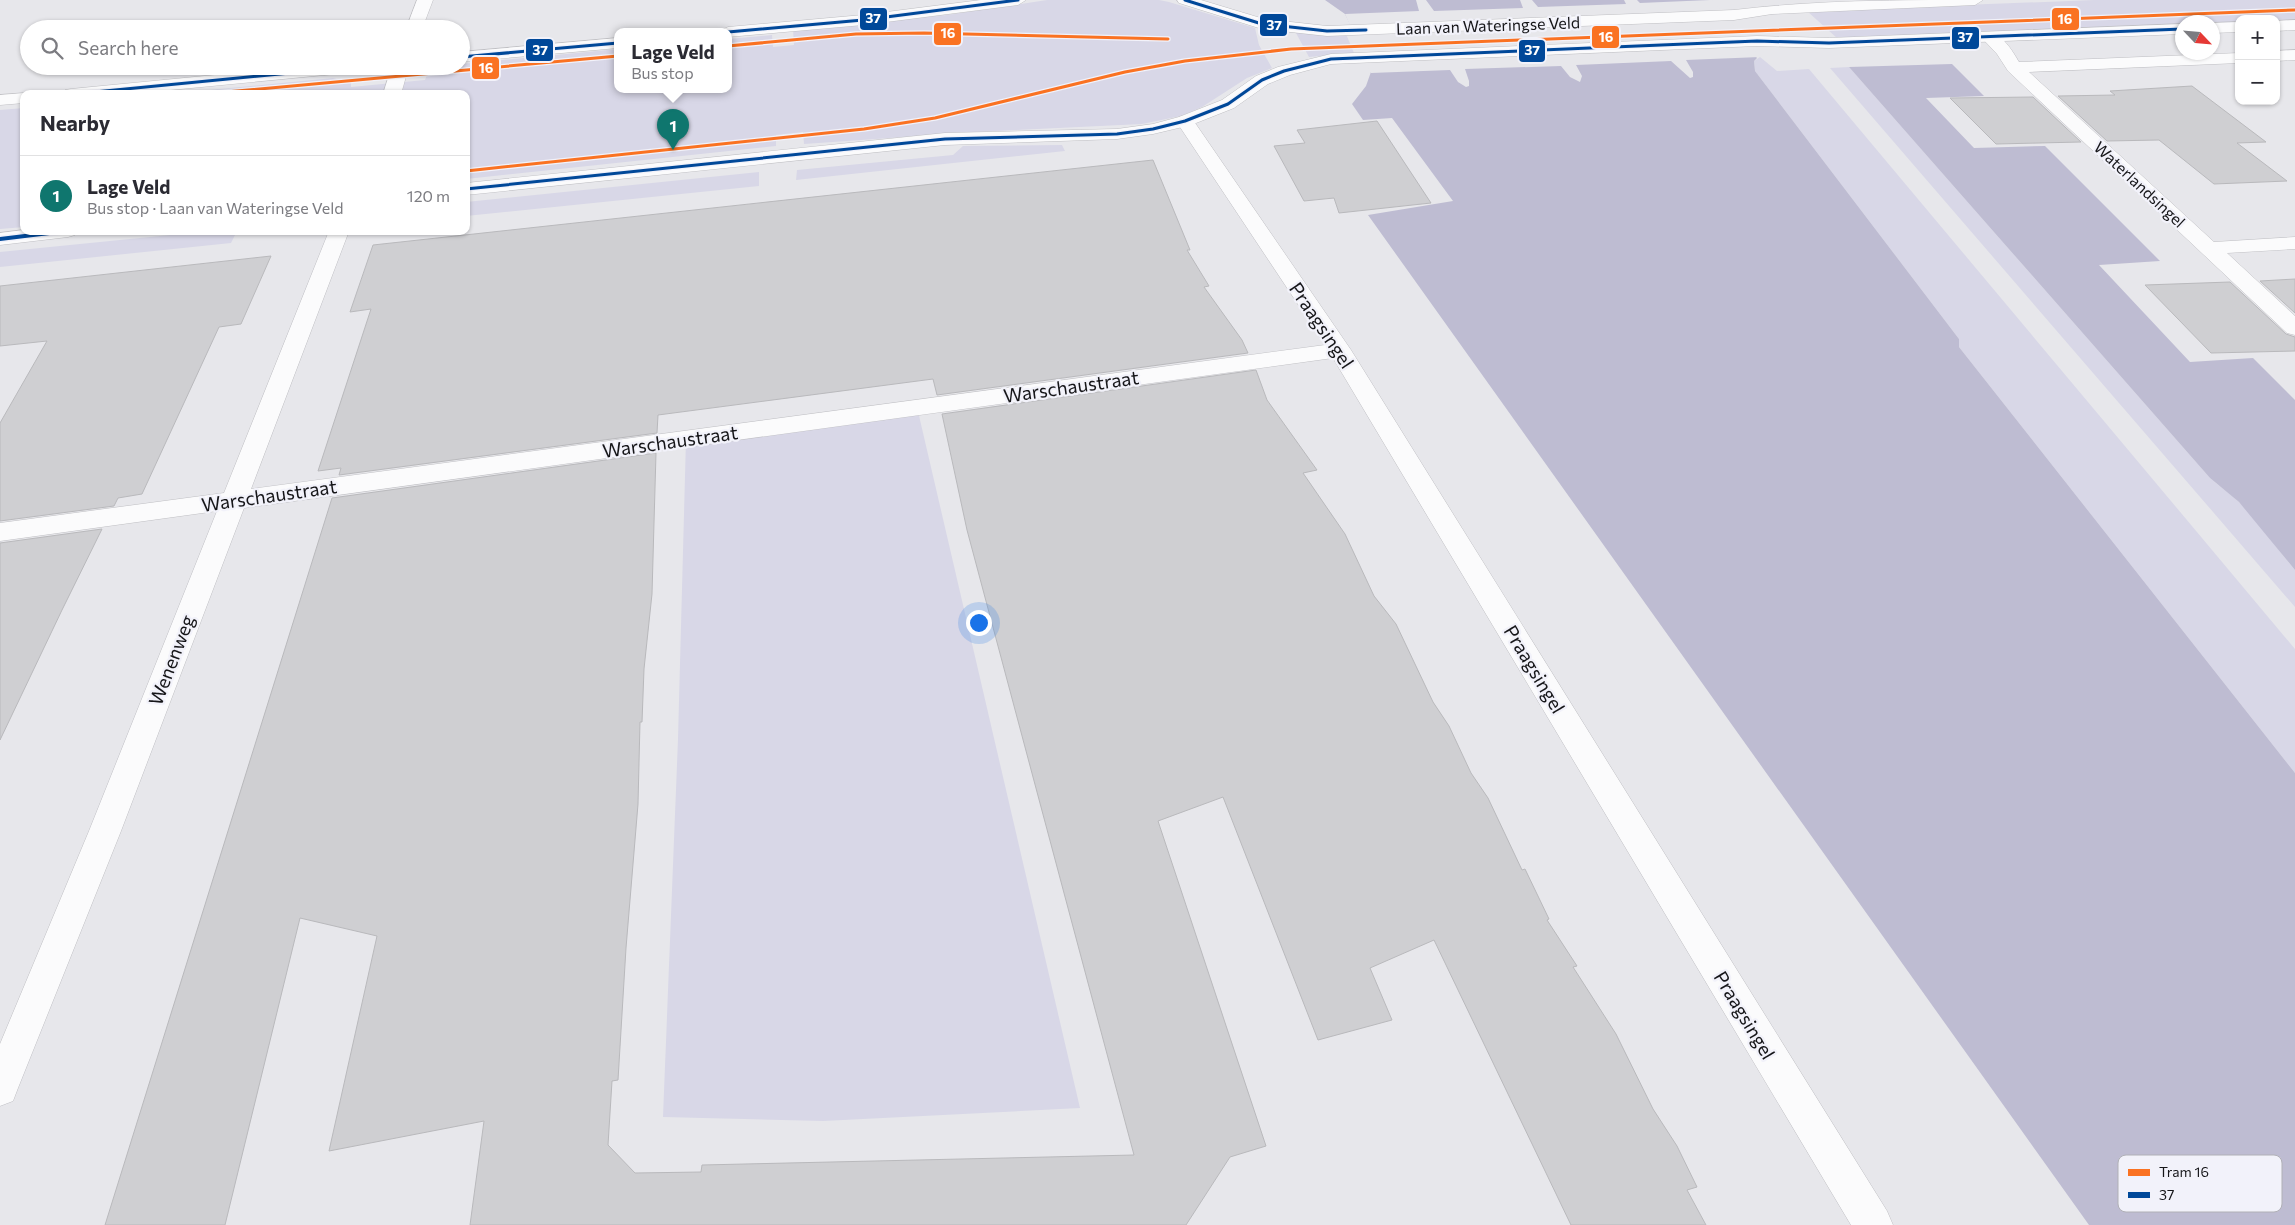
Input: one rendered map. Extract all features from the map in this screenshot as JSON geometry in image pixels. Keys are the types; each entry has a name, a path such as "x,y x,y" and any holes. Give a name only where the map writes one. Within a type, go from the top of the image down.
{"street":[{"path":"417,20 425,0"},
{"path":"732,32 863,20 1018,0"},
{"name":"Laan van Wateringse Veld","path":"1184,0 1229,16 1262,24 1327,31 1734,15 1772,9 1975,0"},
{"path":"2280,26 2295,25"},
{"path":"2220,28 2235,27"},
{"name":"Laan van Wateringse Veld","path":"470,189 945,139 1117,134 1153,129 1185,121 1228,104 1262,80 1284,71 1331,59 1757,41 1830,43 2175,30"},
{"name":"Waterlandsingel","path":"1989,37 2004,51 2014,67 2295,328"},
{"path":"470,56 614,42"},
{"path":"2280,56 2295,55"},
{"path":"2014,67 2235,58"},
{"path":"113,90 271,75"},
{"path":"393,90 398,75"},
{"path":"0,100 20,98"},
{"name":"Praagsingel","path":"1185,121 1340,350 1873,1225"},
{"path":"0,238 29,235"},
{"name":"Wenenweg","path":"0,1088 105,831 337,235"},
{"path":"2210,248 2295,243"},
{"name":"Warschaustraat","path":"0,532 1340,350"}],"shaded area":[{"path":"1047,0 1159,0 1255,28 1259,45 1272,68 1247,78 1202,107 1181,116 1142,124 976,132 804,144 803,132 776,135 776,146 470,179 470,90 212,90 333,78 351,83 351,87 425,80 427,75 470,75 470,63 614,49 614,93 732,93 732,39 772,35 773,47 794,45 793,29 947,15"},
{"path":"1325,0 1709,0 1757,58 1754,61 1755,71 1959,339 1959,347 2295,773 2295,1225 2089,1225 1368,215 1453,201 1392,118 1363,120 1352,104 1366,86 1372,69 1345,14"},
{"path":"2094,0 2295,0 2295,20 2280,20 2280,15 2235,15 2235,23 2220,23 2220,15 2175,15 2175,25 1838,39 1807,11"},
{"path":"1296,33 1346,34 1354,53 1309,57"},
{"path":"1760,57 1777,71 1809,69 2295,649 2295,773 1959,347 1959,339 1755,71 1754,61"},
{"path":"1952,64 1984,96 1926,98 1974,148 2045,146 2160,261 2099,265 2190,362 2253,358 2295,400 2295,570 2239,502 2210,478 1849,67"},
{"path":"1849,67 2210,478 2237,500 2255,519 2295,570 2295,607 1830,68"},
{"path":"20,108 20,227 0,229 0,110"},
{"path":"1062,145 1065,151 796,180 797,170 953,155 963,146"},
{"path":"759,172 759,186 470,216 470,202"},
{"path":"170,235 235,235 231,243 0,267 0,252"},
{"path":"917,407 1080,1108 823,1121 663,1117 678,739 686,439"}],"pier":[{"path":"1416,0 1426,0 1434,11 1523,8 1520,0 1532,0 1538,7 1626,4 1624,0 1637,0 1640,3 1710,0 1713,1 1760,57 1686,60 1693,72 1693,77 1690,78 1671,61 1576,65 1582,76 1580,82 1570,77 1561,66 1465,69 1469,81 1469,86 1466,87 1458,82 1450,70 1371,73 1345,14 1419,11"}],"building":[{"path":"2192,86 2266,142 2237,143 2287,181 2214,184 2159,140 2107,141 2058,96 2115,95 2110,91"},
{"path":"2033,97 2081,142 1996,144 1950,98"},
{"path":"1377,121 1431,203 1339,213 1334,198 1304,201 1274,146 1305,143 1297,130"},
{"path":"1153,160 1190,250 1187,250 1209,286 1204,287 1242,340 1248,353 937,395 933,379 658,415 657,433 339,475 341,468 318,471 371,309 350,312 373,245"},
{"path":"271,256 241,324 219,327 142,494 118,498 114,506 0,521 0,423 47,341 0,346 0,286"},
{"path":"2295,279 2295,313 2260,281"},
{"path":"2230,282 2286,334 2295,337 2295,351 2211,353 2145,285"},
{"path":"1256,370 1267,400 1317,470 1303,473 1345,534 1374,596 1396,624 1433,702 1449,726 1471,773 1488,798 1522,870 1525,869 1549,919 1547,920 1577,966 1573,967 1616,1034 1653,1109 1677,1146 1697,1187 1687,1190 1706,1225 1571,1225 1434,940 1370,968 1392,1020 1318,1040 1223,797 1158,821 1266,1146 1230,1157 1186,1225 470,1225 484,1121 329,1151 377,936 300,918 225,1225 105,1225 332,498 656,453 652,594 644,669 642,722 640,722 638,804 626,948 618,1080 612,1081 608,1145 635,1173 701,1172 702,1165 1134,1155 967,530 942,414"},
{"path":"102,529 62,610 0,740 0,543"}],"tram line":[{"name":"16","path":"470,171 864,129 935,118 1125,72 1185,61 1291,49 2295,10"},
{"name":"16","path":"732,46 856,34 924,33 1168,39"},
{"name":"16","path":"470,70 614,56"},
{"name":"16","path":"248,90 411,75"}],"transit line":[{"name":"37","path":"732,32 863,20 1018,0"},
{"name":"37","path":"1185,0 1262,24 1327,31 1366,30"},
{"name":"37","path":"470,189 945,139 1117,134 1153,129 1185,121 1228,104 1262,80 1284,71 1331,59 1757,41 1829,43 2175,29"},
{"name":"37","path":"470,56 614,43"},
{"name":"37","path":"115,90 270,75"},
{"name":"37","path":"0,239 33,235"}],"place":[{"name":"Lage Veld","path":"673,150"}]}
